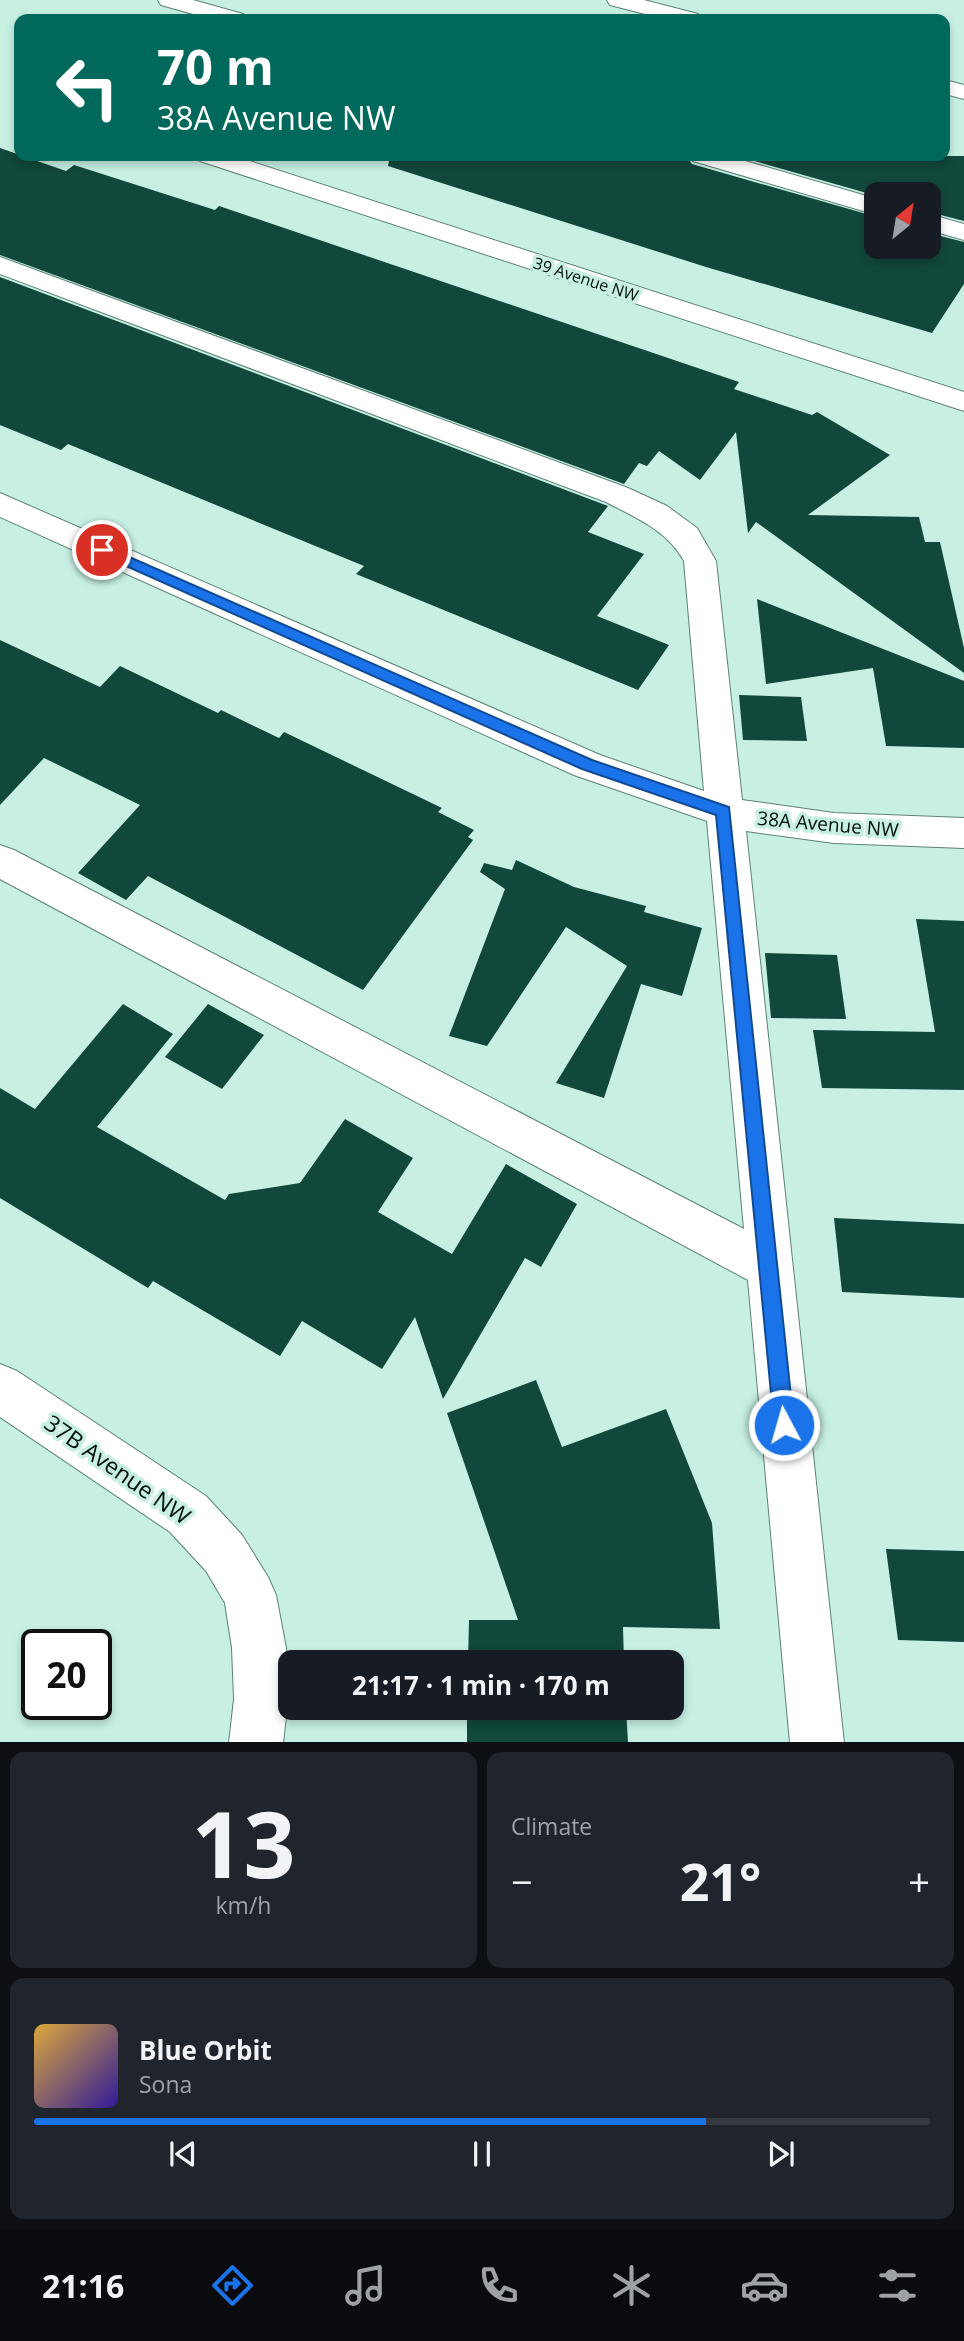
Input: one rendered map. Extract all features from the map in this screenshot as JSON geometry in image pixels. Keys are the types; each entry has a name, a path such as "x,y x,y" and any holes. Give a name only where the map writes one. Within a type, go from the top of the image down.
{"street":[{"path":"169,0 214,14"},
{"path":"236,14 253,0"},
{"path":"618,0 671,14"},
{"name":"39 Avenue NW","path":"224,161 964,402"},
{"path":"719,161 864,203"},
{"path":"942,226 964,232"},
{"path":"0,265 617,495 656,514 686,536 700,561 817,1742"},
{"name":"38A Avenue NW","path":"0,504 587,765 724,811 783,823 835,828 964,833"},
{"path":"0,861 768,1266"},
{"name":"37B Avenue NW","path":"0,1388 188,1514 224,1553 250,1595 259,1648 261,1699 256,1742"}],"building":[{"path":"0,148 14,153 14,161 37,161 66,171 74,165 215,210 219,206 739,382 734,389 812,415 817,412 890,455 808,515 919,517 925,542 940,542 964,648 964,673 756,522 748,533 736,432 700,480 659,451 647,466 639,463 624,484 0,255"},
{"path":"950,156 964,156 964,221 942,215 942,182 864,182 864,192 754,161 950,161"},
{"path":"389,161 690,161 692,164 864,213 864,259 942,259 942,236 964,242 964,284 932,333 706,267 388,166"},
{"path":"0,277 608,506 588,532 644,554 597,616 669,645 638,690 356,574 364,566 68,444 61,450 0,425"},
{"path":"757,599 964,681 964,748 886,746 873,668 766,684"},
{"path":"0,640 100,687 120,666 218,713 221,710 279,738 284,732 442,808 438,812 474,830 468,837 473,840 363,990 148,876 126,900 78,873 140,805 44,758 0,805"},
{"path":"739,695 801,697 807,741 743,740"},
{"path":"516,860 574,887 646,906 644,912 702,928 682,996 641,984 604,1098 556,1083 627,966 566,927 487,1046 449,1036 505,889 480,872 484,863 512,870"},
{"path":"916,919 964,921 964,1090 822,1088 813,1030 935,1032"},
{"path":"765,953 837,955 846,1019 771,1018"},
{"path":"123,1004 173,1034 97,1127 225,1200 229,1194 300,1183 345,1119 413,1158 378,1212 452,1254 506,1164 577,1204 541,1267 525,1258 443,1399 415,1317 382,1369 302,1321 280,1356 153,1281 148,1288 0,1198 0,1088 35,1109"},
{"path":"208,1004 264,1035 222,1089 165,1057"},
{"path":"834,1218 964,1224 964,1298 842,1292"},
{"path":"536,1380 562,1447 666,1409 712,1523 720,1629 623,1627 624,1650 468,1650 469,1620 518,1620 447,1413"},
{"path":"886,1549 964,1551 964,1642 898,1640"},
{"path":"467,1720 627,1720 628,1742 467,1742"}],"route":[{"path":"102,550 587,765 724,811 784,1425"}]}
